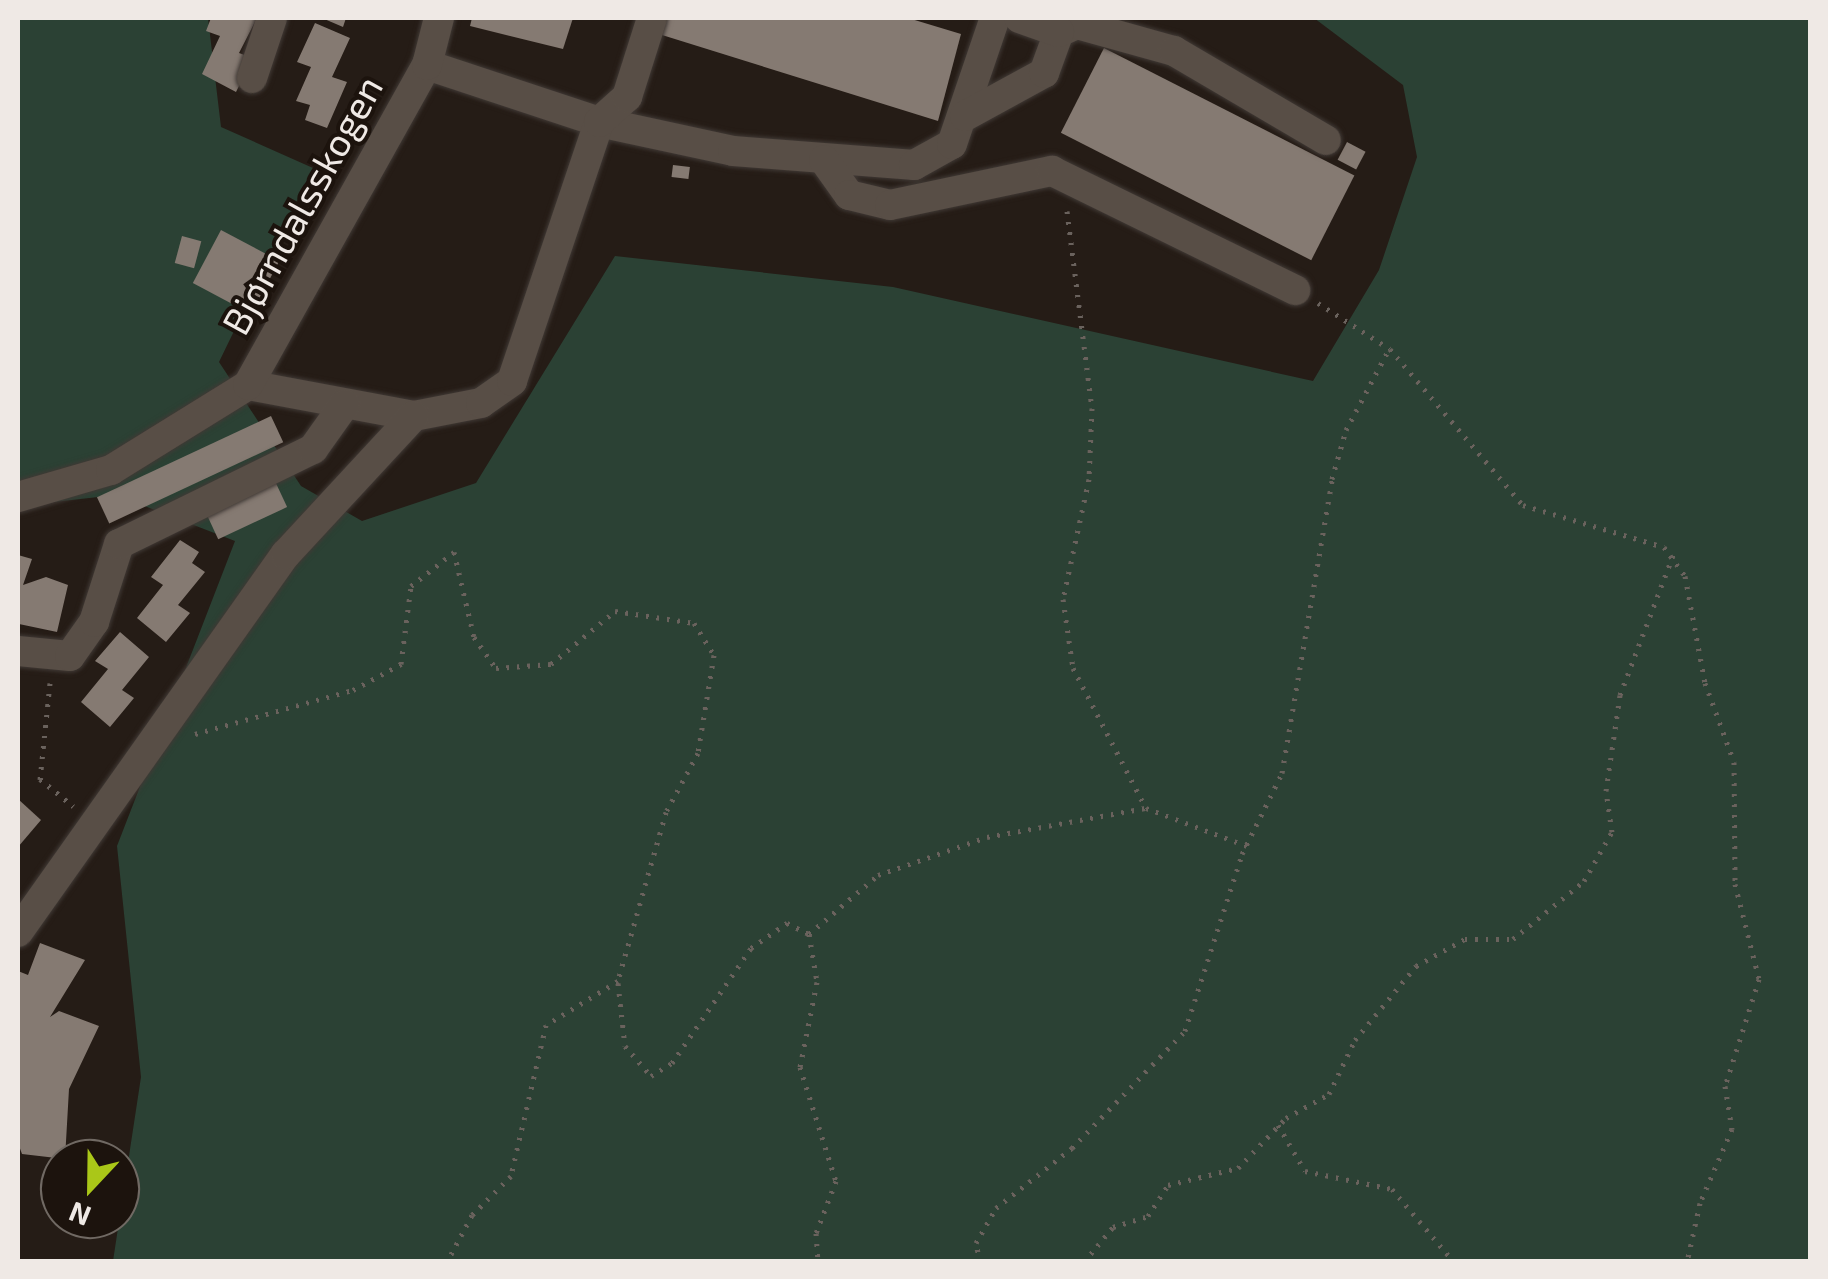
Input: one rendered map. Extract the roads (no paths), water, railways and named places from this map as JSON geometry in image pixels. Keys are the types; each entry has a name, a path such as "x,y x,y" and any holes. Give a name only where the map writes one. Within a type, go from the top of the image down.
{"street":[{"path":"252,78 272,18"},
{"name":"Bjørndalsskogen","path":"18,498 111,470 248,384 427,64 439,18"},
{"name":"Bjørndalsskogen","path":"248,384 414,416 481,403 512,381 600,122 627,97 652,18"},
{"name":"Bjørndalsskogen","path":"427,64 600,122 824,160 914,165 952,144 965,116 995,18"},
{"path":"1019,18 1059,32 1078,24 1174,51 1326,140"},
{"path":"965,116 1044,74 1059,32"},
{"path":"824,160 850,196 890,205 1052,171 1295,290"},
{"path":"18,650 52,661 70,656 94,622 119,544 313,449 345,404"},
{"path":"18,932 99,826 286,554 414,416"}]}
